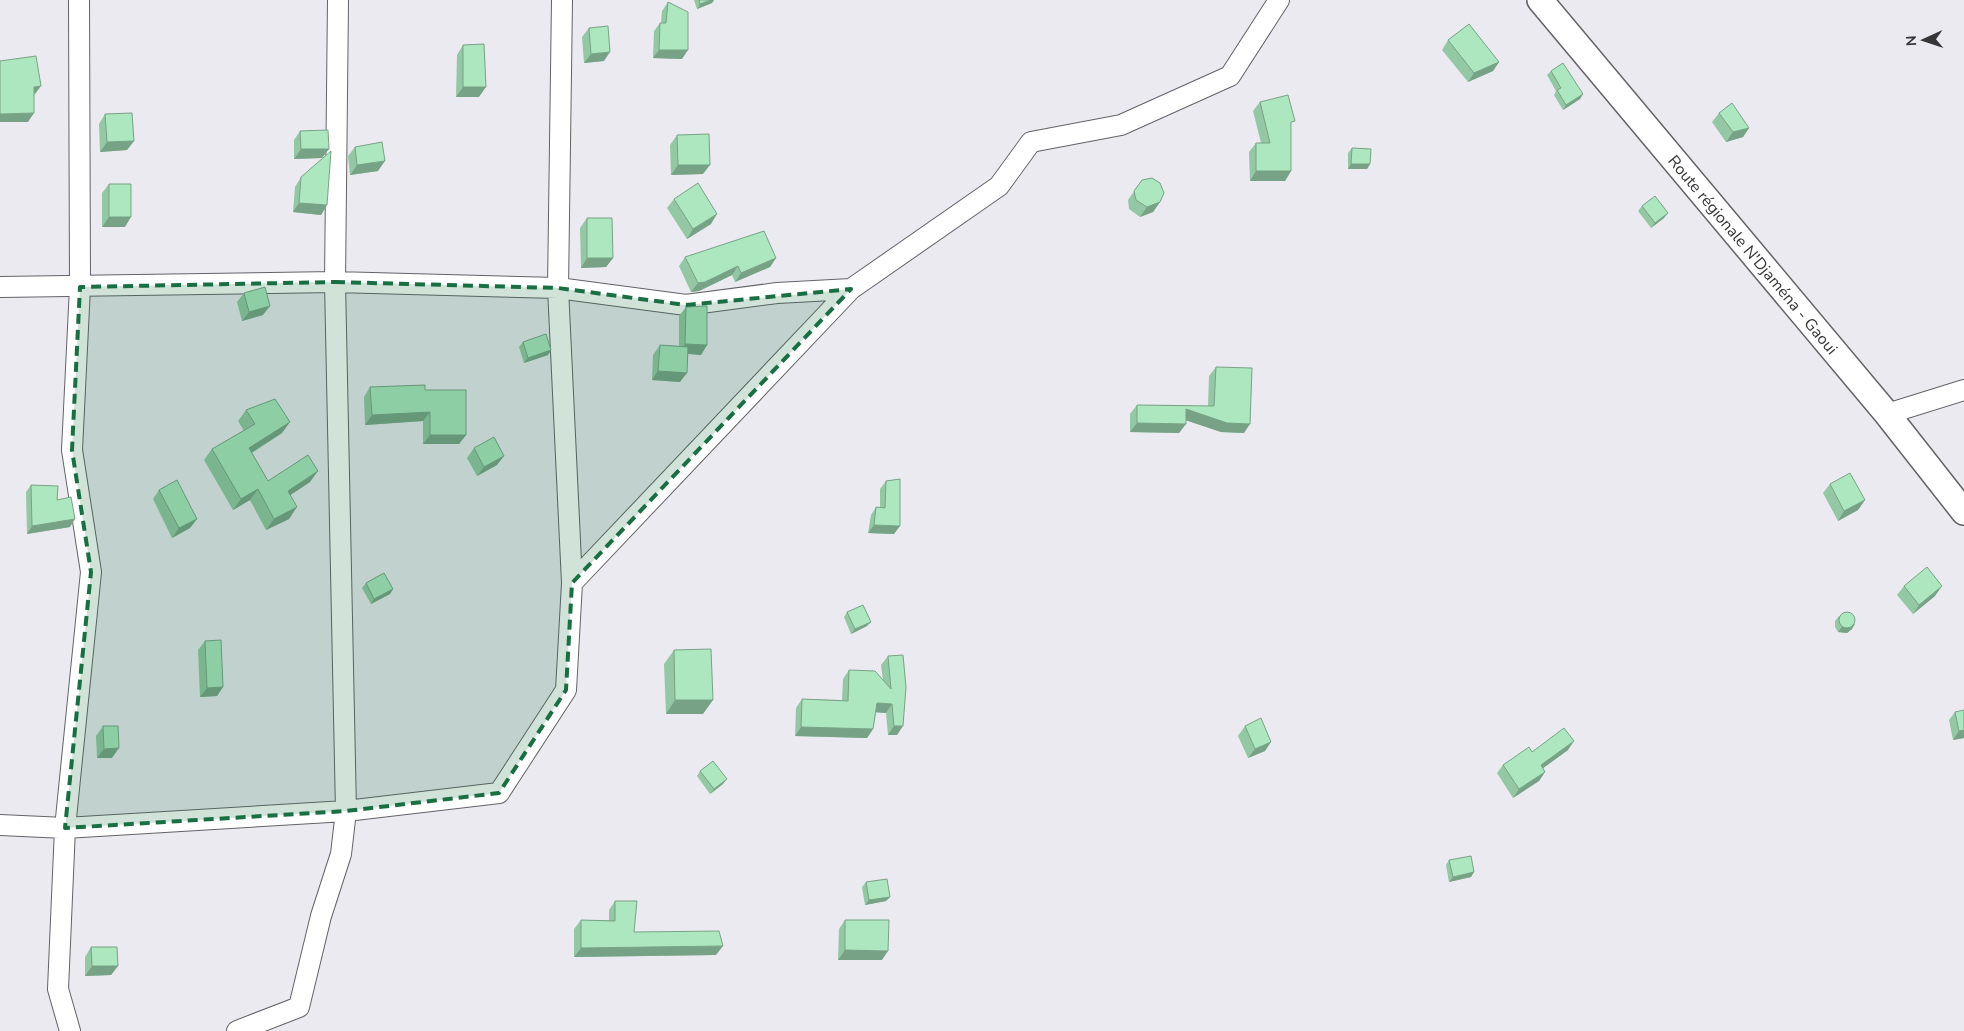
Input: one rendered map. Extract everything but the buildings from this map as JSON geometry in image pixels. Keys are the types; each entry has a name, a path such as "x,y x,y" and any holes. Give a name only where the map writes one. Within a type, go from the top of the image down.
{"street":[{"path":"70,1031 58,988 65,828 91,572 72,450 80,287 78,0"},
{"path":"237,1031 299,1007 321,916 341,854 346,811 335,282 338,0"},
{"path":"0,825 65,828 346,811 499,793 566,690 572,583 558,288 562,0"},
{"path":"572,583 851,289 999,186 1031,142 1121,125 1230,76 1280,0"},
{"name":"Route régionale N'Djaména - Gaoui","path":"1540,0 1887,414 1964,512"},
{"path":"0,287 335,282 558,288 686,305 777,293 851,289"},
{"path":"1887,414 1964,390"}],"highlighted area":[{"path":"335,282 558,288 686,305 851,289 572,583 566,690 499,793 346,811 65,828 91,572 72,450 80,287"}]}
